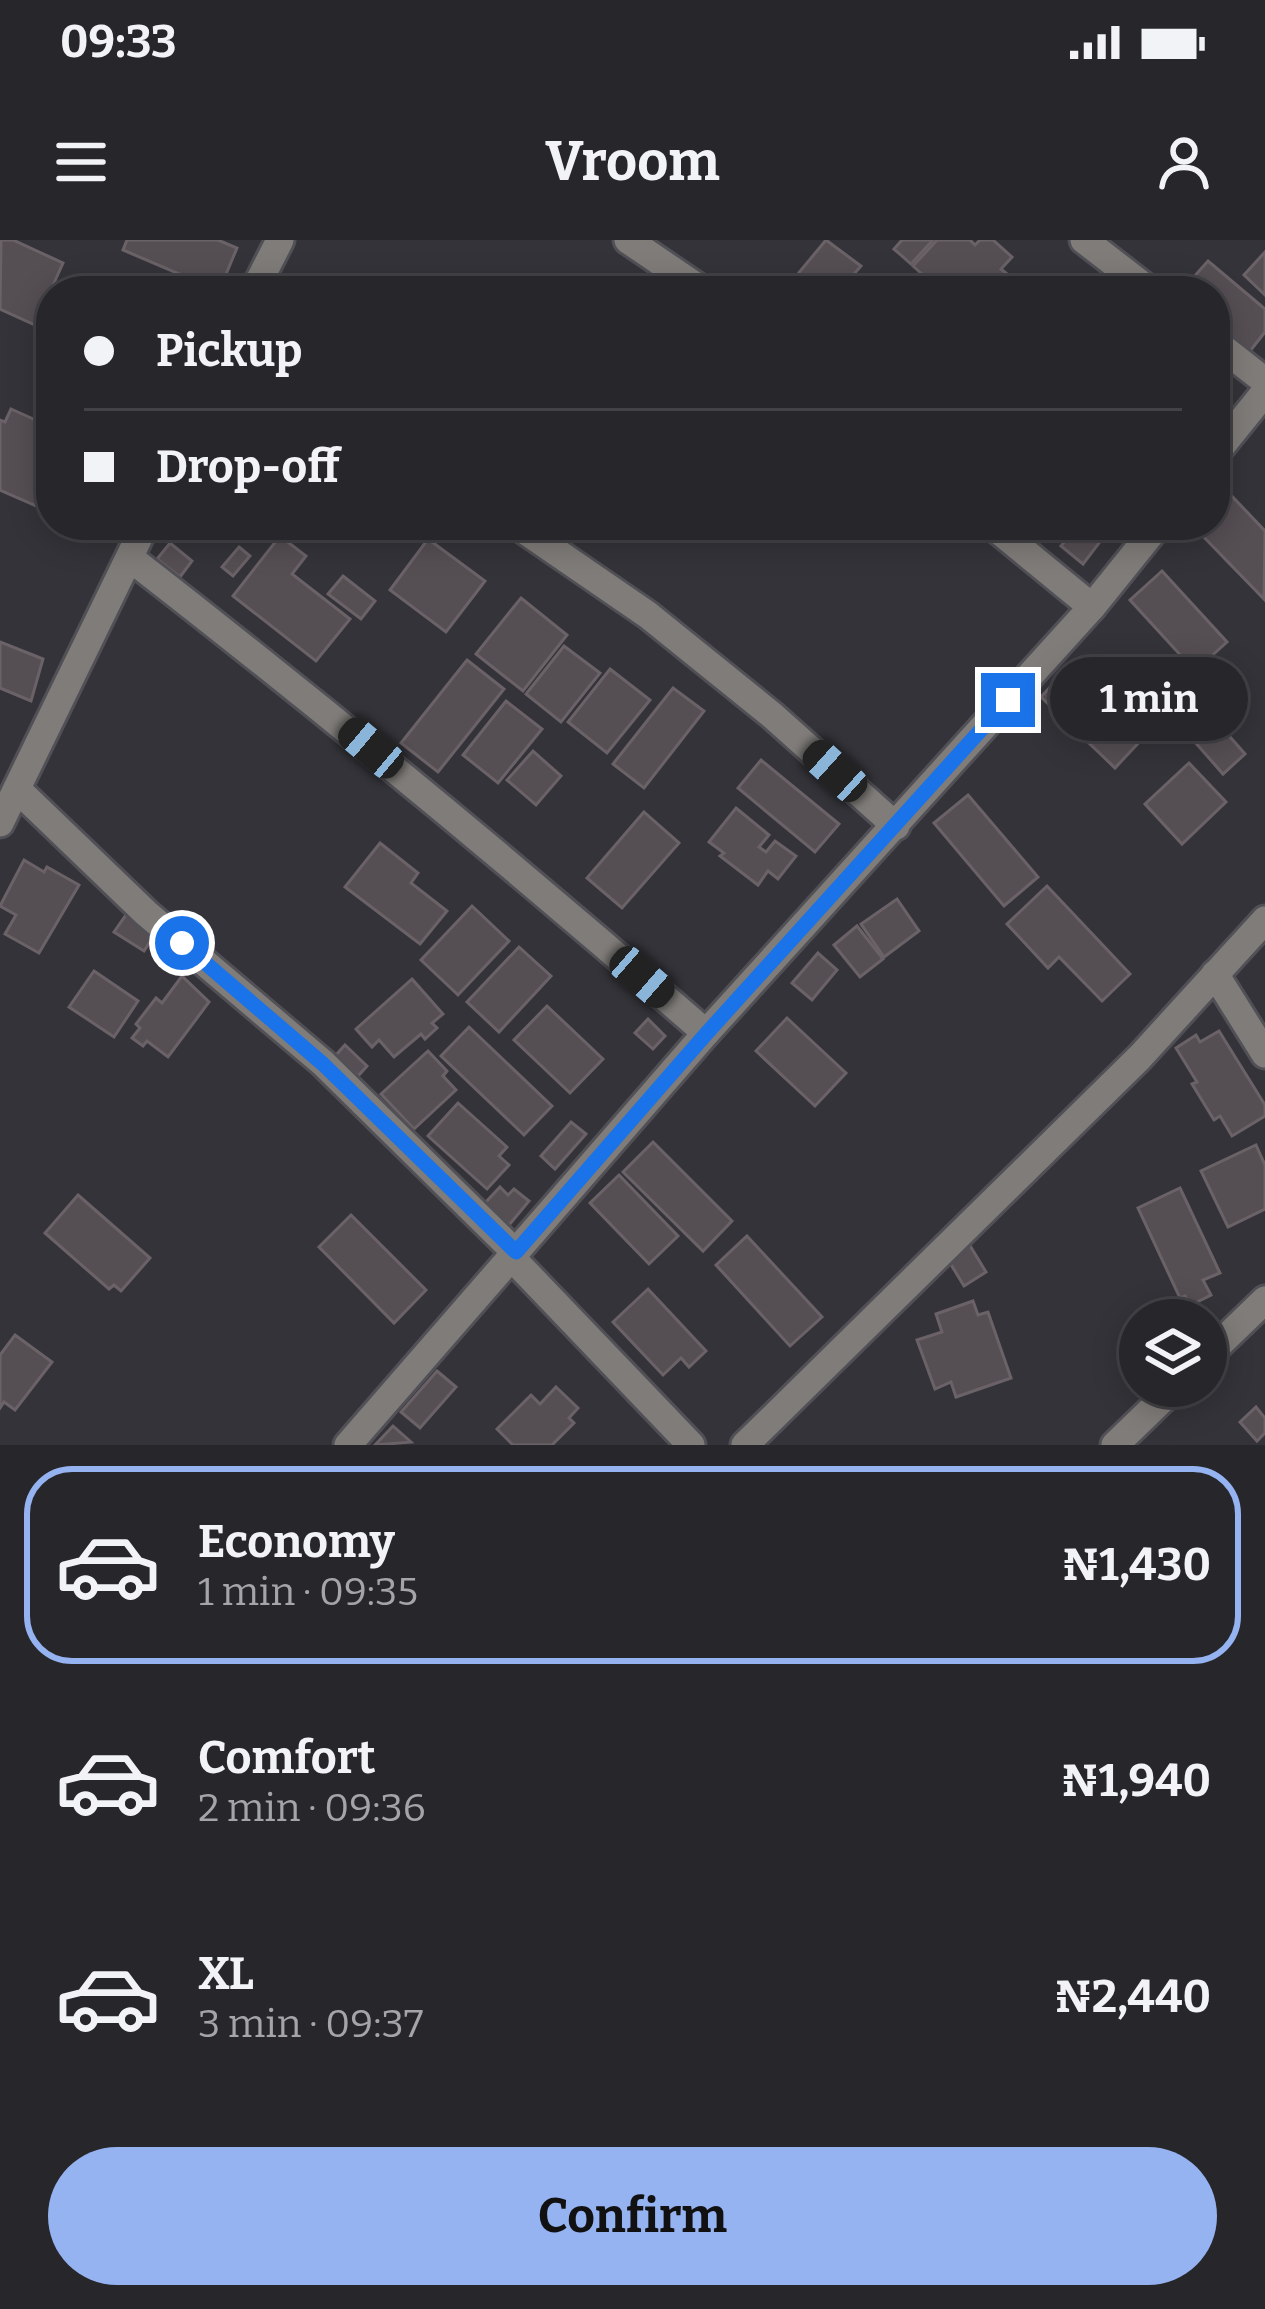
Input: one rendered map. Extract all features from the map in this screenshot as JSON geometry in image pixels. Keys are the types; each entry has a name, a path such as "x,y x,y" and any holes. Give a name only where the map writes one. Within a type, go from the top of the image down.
{"street":[{"path":"262,276 280,240"},
{"path":"628,240 681,276"},
{"path":"1084,240 1131,276"},
{"path":"1230,354 1265,381"},
{"path":"1230,435 1265,392"},
{"path":"0,823 138,540"},
{"path":"539,540 648,615 773,716 896,826"},
{"path":"1010,540 1092,607"},
{"path":"348,1445 706,1034 1092,607 1146,540"},
{"path":"130,558 337,719 706,1034"},
{"path":"17,789 146,913 323,1064 514,1255 692,1445"},
{"path":"745,1445 1139,1057 1265,920"},
{"path":"1215,974 1265,1054"},
{"path":"1227,1337 1265,1300"},
{"path":"1115,1445 1154,1407"}],"building":[{"path":"1,240 13,240 63,263 57,276 36,276 35,325 0,309"},
{"path":"127,240 218,240 237,248 225,276 184,276 123,250"},
{"path":"826,240 861,266 852,276 796,276"},
{"path":"902,240 933,240 911,264 894,249"},
{"path":"937,240 970,240 975,245 993,240 1012,257 1001,269 1009,276 924,276 913,266"},
{"path":"1265,252 1265,295 1244,275"},
{"path":"1208,261 1226,276 1195,276"},
{"path":"1230,280 1265,309 1265,332 1250,351 1230,334"},
{"path":"11,409 36,420 36,506 0,490 0,420 5,422"},
{"path":"1230,494 1265,531 1264,599 1207,540 1230,540"},
{"path":"277,540 285,540 306,556 292,574 350,619 316,661 233,596"},
{"path":"427,540 485,581 446,632 390,590"},
{"path":"1066,540 1099,543 1083,564 1061,546"},
{"path":"170,543 192,561 180,577 157,559"},
{"path":"239,547 250,556 233,576 222,567"},
{"path":"1162,571 1227,642 1195,671 1130,600"},
{"path":"343,576 375,601 361,619 328,594"},
{"path":"521,598 567,635 523,691 476,654"},
{"path":"0,642 43,659 31,701 0,688"},
{"path":"564,646 600,673 561,722 526,694"},
{"path":"467,660 504,689 438,772 401,743"},
{"path":"1071,665 1145,736 1115,768 1041,697"},
{"path":"610,669 650,700 607,753 568,722"},
{"path":"673,688 704,711 644,788 613,764"},
{"path":"1195,697 1245,754 1223,774 1172,716"},
{"path":"506,701 542,729 498,783 463,755"},
{"path":"533,751 561,776 536,805 507,780"},
{"path":"761,760 839,824 815,852 738,788"},
{"path":"1189,763 1226,802 1182,844 1145,804"},
{"path":"968,795 1038,877 1004,906 934,823"},
{"path":"736,808 769,835 759,847 766,852 775,841 796,856 778,879 768,871 758,885 709,842"},
{"path":"644,812 679,843 622,908 587,878"},
{"path":"380,843 418,873 411,883 447,911 420,944 345,887"},
{"path":"24,860 79,885 39,953 5,934 16,915 0,906"},
{"path":"1047,886 1130,974 1102,1001 1059,957 1048,968 1007,924"},
{"path":"897,899 919,931 884,957 861,924"},
{"path":"472,906 509,941 458,995 421,960"},
{"path":"128,912 157,931 144,951 114,932"},
{"path":"857,926 883,959 860,977 834,945"},
{"path":"519,947 551,976 499,1032 467,1002"},
{"path":"818,953 837,970 812,1000 792,983"},
{"path":"94,971 138,1001 114,1037 69,1007"},
{"path":"182,976 209,1002 168,1057 147,1041 143,1046 132,1038 140,1028 136,1024 156,998 162,1003"},
{"path":"412,979 443,1014 432,1023 437,1028 425,1039 421,1034 394,1057 379,1040 372,1047 356,1029"},
{"path":"547,1006 603,1059 570,1093 514,1040"},
{"path":"787,1018 846,1073 815,1106 756,1051"},
{"path":"648,1019 665,1036 653,1049 635,1033"},
{"path":"469,1027 552,1106 524,1135 441,1056"},
{"path":"1219,1031 1265,1105 1265,1116 1232,1136 1220,1116 1214,1120 1176,1048 1196,1035 1200,1042"},
{"path":"345,1045 367,1066 358,1076 336,1055"},
{"path":"428,1051 447,1071 443,1076 456,1090 414,1129 381,1094"},
{"path":"458,1103 507,1147 499,1156 509,1165 487,1189 428,1136"},
{"path":"571,1122 586,1134 555,1169 541,1156"},
{"path":"653,1142 732,1221 703,1251 623,1172"},
{"path":"1256,1145 1265,1165 1265,1209 1228,1227 1201,1171"},
{"path":"619,1175 678,1236 649,1264 590,1203"},
{"path":"500,1187 508,1195 514,1189 529,1201 509,1225 485,1203"},
{"path":"1180,1188 1220,1273 1203,1280 1211,1295 1180,1298 1138,1208"},
{"path":"78,1195 150,1258 121,1291 114,1285 109,1289 45,1233"},
{"path":"351,1215 426,1290 394,1323 319,1247"},
{"path":"747,1236 822,1317 790,1346 716,1265"},
{"path":"969,1244 986,1272 964,1286 947,1258"},
{"path":"648,1289 706,1351 689,1367 681,1358 663,1375 613,1322"},
{"path":"973,1301 978,1315 988,1312 1011,1378 956,1397 951,1382 935,1389 917,1340 942,1332 936,1314"},
{"path":"15,1335 52,1362 15,1410 4,1402 0,1408 0,1355"},
{"path":"437,1371 456,1387 420,1428 401,1412"},
{"path":"556,1387 578,1408 569,1418 574,1423 552,1445 513,1445 497,1429 531,1395 540,1404"},
{"path":"1256,1407 1265,1418 1265,1433 1257,1441 1240,1422"},
{"path":"393,1426 411,1442 375,1445"}],"route":[{"path":"182,943 323,1064 516,1252 1008,700"}]}
